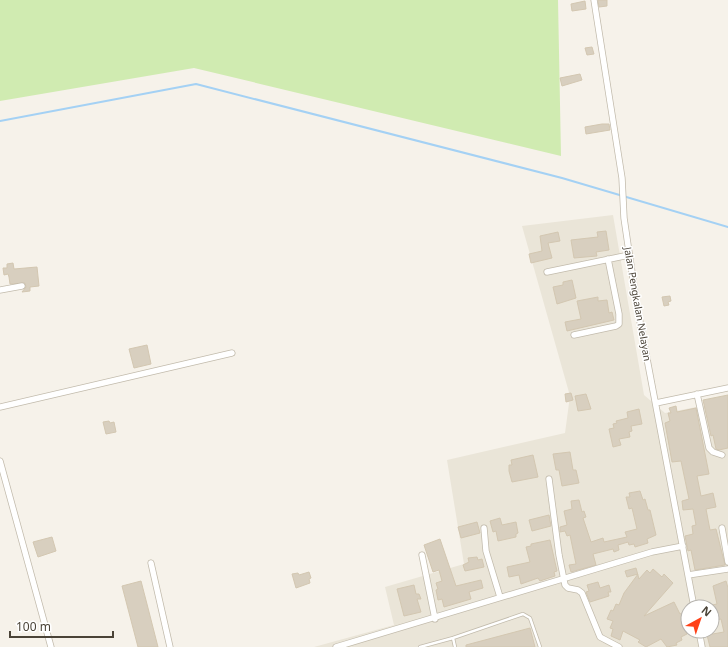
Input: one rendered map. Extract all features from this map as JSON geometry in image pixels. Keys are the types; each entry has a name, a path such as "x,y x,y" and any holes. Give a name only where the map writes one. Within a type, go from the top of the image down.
{"street":[{"name":"Jalan Pengkalan Nelayan","path":"594,0 622,178 624,218 629,255 692,599"},
{"path":"547,272 629,255"},
{"path":"574,335 616,326 619,324 620,314 608,259"},
{"path":"0,290 22,286"},
{"path":"0,407 232,353"},
{"path":"656,403 728,388"},
{"path":"697,394 709,448 713,452 722,455"},
{"path":"0,460 51,647"},
{"path":"549,479 564,579 567,587 582,593 600,637 619,647"},
{"path":"484,528 486,551 500,598"},
{"path":"722,528 728,562"},
{"path":"336,647 435,619 661,550 683,546"},
{"path":"422,555 435,619"},
{"path":"151,563 170,647"},
{"path":"688,575 728,569"}],"lane":[{"path":"420,647 453,638 524,614 530,618 540,647"},
{"path":"453,638 455,647"}],"shaded area":[{"path":"613,215 644,395 665,413 728,401 728,647 314,647 394,625 385,587 464,564 447,460 565,433 570,396 522,226"}],"green space":[{"path":"0,0 558,0 561,156 194,68 0,101"}],"building":[{"path":"598,0 607,0 607,6 599,7"},
{"path":"585,1 586,9 572,11 571,4"},
{"path":"592,47 594,54 587,55 585,48"},
{"path":"580,74 582,80 562,86 560,78"},
{"path":"609,124 610,130 586,134 585,127"},
{"path":"606,231 609,250 596,252 597,256 574,258 571,240 598,237 597,232"},
{"path":"558,232 560,241 548,243 552,258 531,263 529,254 542,251 540,236"},
{"path":"13,263 14,269 37,267 39,286 30,287 30,291 22,292 26,287 25,283 10,284 8,274 4,275 3,268 7,268 7,264"},
{"path":"572,280 576,298 557,304 553,287 563,285 563,282"},
{"path":"670,296 671,301 668,302 669,305 664,306 662,297"},
{"path":"598,297 598,301 607,300 609,313 612,312 614,320 567,331 565,322 581,319 577,301"},
{"path":"147,345 151,364 134,368 129,349"},
{"path":"571,393 573,400 566,402 565,394"},
{"path":"586,394 591,409 578,411 575,396"},
{"path":"728,395 728,448 719,450 716,449 713,435 711,436 703,400"},
{"path":"676,406 677,412 696,408 709,474 697,476 701,496 713,493 716,507 706,509 710,530 716,529 725,565 695,570 691,550 688,551 685,536 693,534 692,526 696,525 693,509 683,510 682,501 689,499 681,461 672,462 665,423 670,421 668,413 671,413 669,408"},
{"path":"639,409 642,424 631,426 632,431 629,432 630,437 619,439 621,445 613,447 609,429 614,428 613,424 617,423 616,421 628,418 627,412"},
{"path":"109,421 110,423 114,422 116,432 106,434 103,422"},
{"path":"570,452 573,470 576,470 579,483 562,486 559,470 556,470 553,454"},
{"path":"533,455 538,477 512,482 509,471 509,465 512,465 511,460"},
{"path":"640,491 643,500 645,499 648,510 650,510 656,535 647,539 648,543 635,547 634,544 629,545 628,542 618,545 619,550 614,552 613,549 593,554 596,565 571,572 569,565 576,564 570,535 567,536 565,531 560,532 560,527 567,525 564,511 572,509 571,501 579,500 582,512 584,511 586,517 583,518 591,542 603,538 604,542 627,537 625,532 637,529 632,508 629,509 626,497 630,497 629,493"},
{"path":"549,515 551,526 532,531 529,520"},
{"path":"500,518 502,525 516,522 518,533 516,534 516,537 498,541 496,531 493,532 490,521"},
{"path":"477,522 480,533 461,538 458,527"},
{"path":"52,537 56,551 38,557 33,542"},
{"path":"440,539 456,586 481,580 483,588 469,592 471,599 444,607 442,599 438,600 436,590 438,589 436,583 442,581 439,570 433,572 424,545"},
{"path":"550,540 557,571 554,572 555,576 540,581 538,578 521,584 519,575 509,577 507,567 530,562 526,547 531,546 531,544"},
{"path":"477,557 478,560 482,559 484,567 465,571 463,565 469,562 468,558"},
{"path":"636,568 638,574 627,577 625,571"},
{"path":"653,569 662,577 664,574 673,583 644,616 674,602 680,614 680,639 682,640 676,643 677,645 667,647 661,639 646,647 638,642 640,640 623,631 620,640 611,636 613,629 610,628 613,621 607,619 611,610 613,611 616,604 619,605 624,593 638,574 639,579 647,570 650,573"},
{"path":"309,572 311,578 309,579 310,583 296,588 292,574 298,573 299,575"},
{"path":"141,581 158,647 138,647 122,586"},
{"path":"726,581 728,588 728,647 710,647 708,639 720,639 720,633 724,632 720,619 720,599 716,599 713,586"},
{"path":"598,582 600,588 609,585 611,592 608,592 609,596 590,602 586,592 589,591 587,585"},
{"path":"414,585 416,594 419,594 421,599 417,599 421,612 404,616 397,589"},
{"path":"530,628 535,647 466,647 466,645"}],"waterway":[{"path":"0,121 196,84 562,178 728,227"}]}
